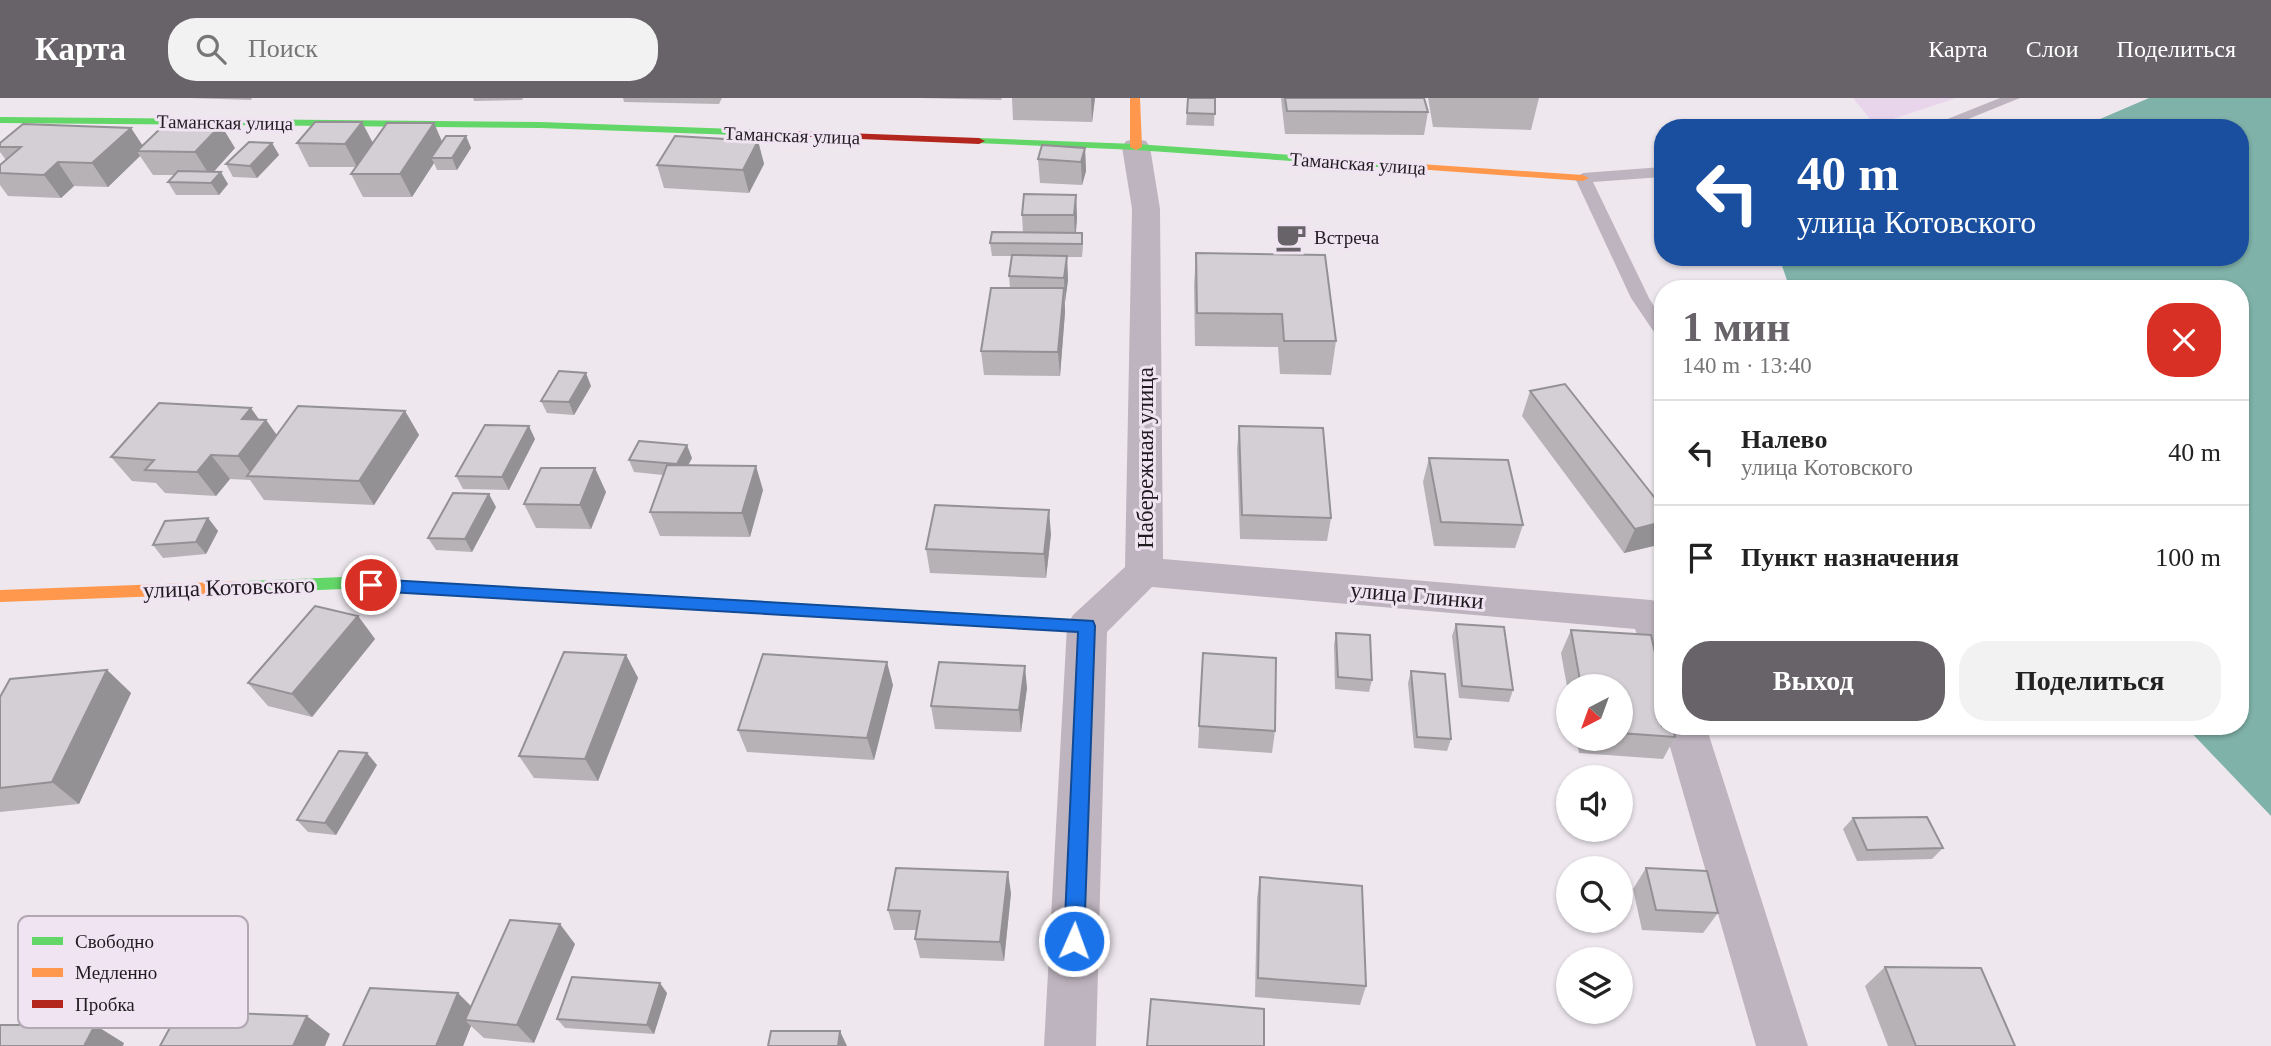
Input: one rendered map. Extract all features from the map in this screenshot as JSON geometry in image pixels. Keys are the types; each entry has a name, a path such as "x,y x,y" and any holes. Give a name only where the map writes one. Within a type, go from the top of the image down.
{"street":[{"name":"Набережная улица","path":"1087,626 1144,572 1146,209 1136,147 1136,98"},
{"name":"Таманская улица","path":"0,120 540,125 1136,147 1583,178"},
{"name":"улица Глинки","path":"1144,572 1654,607"},
{"name":"улица Котовского","path":"0,596 343,583 1087,626"},
{"path":"1070,1046 1087,626"},
{"path":"1688,735 1782,1046"}],"lane":[{"path":"1956,119 2012,98"},
{"path":"1654,173 1583,178 1640,298 1654,319"}],"shaded area":[{"path":"1853,98 1956,98 1893,119 1870,119"},
{"path":"2149,98 2271,98 2271,816 2194,735 2249,735 2249,280 1787,280 1782,266 2249,266 2249,119 2100,119"}],"building":[{"path":"1188,98 1215,98 1215,114 1187,113"},
{"path":"1285,98 1424,98 1428,112 1287,111"},
{"path":"315,122 362,122 345,144 297,143"},
{"path":"387,123 434,123 400,174 351,174"},
{"path":"23,124 131,128 92,163 58,162 44,175 0,173 0,165 21,147 0,147 0,143"},
{"path":"165,124 221,125 195,152 137,151"},
{"path":"446,136 466,136 452,158 431,158"},
{"path":"675,136 758,141 743,170 657,165"},
{"path":"249,142 272,143 250,166 226,164"},
{"path":"1042,145 1085,148 1081,162 1038,159"},
{"path":"178,171 221,172 211,183 168,182"},
{"path":"1024,194 1076,195 1074,215 1022,215"},
{"path":"992,232 1082,233 1082,244 990,243"},
{"path":"1196,253 1325,255 1336,341 1284,341 1282,314 1197,313"},
{"path":"1012,255 1067,256 1064,278 1009,276"},
{"path":"991,288 1064,288 1058,352 981,351"},
{"path":"559,371 586,373 569,402 541,401"},
{"path":"1565,384 1654,497 1654,524 1635,529 1530,391"},
{"path":"159,403 251,408 242,419 266,420 238,456 211,455 197,472 145,470 154,460 111,457"},
{"path":"298,406 405,411 359,481 247,476"},
{"path":"485,425 529,426 502,477 456,476"},
{"path":"1239,426 1323,428 1331,518 1242,515"},
{"path":"639,441 687,445 677,464 629,460"},
{"path":"1429,458 1508,460 1523,525 1441,522"},
{"path":"667,465 756,466 742,513 650,512"},
{"path":"541,468 595,468 580,505 524,504"},
{"path":"453,493 489,494 465,539 428,538"},
{"path":"935,505 1049,510 1044,554 926,549"},
{"path":"208,518 196,542 153,545 165,521"},
{"path":"315,606 358,616 292,694 248,683"},
{"path":"1456,624 1504,627 1513,690 1462,686"},
{"path":"1571,630 1651,635 1654,648 1654,735 1675,737 1633,734 1633,674 1579,674"},
{"path":"1336,633 1370,635 1372,680 1338,677"},
{"path":"564,652 626,655 585,759 519,756"},
{"path":"1203,653 1276,658 1275,731 1199,726"},
{"path":"763,654 887,662 867,738 738,730"},
{"path":"939,662 1025,666 1019,710 931,706"},
{"path":"107,670 52,782 0,788 0,697 10,679"},
{"path":"1411,671 1445,674 1451,739 1417,737"},
{"path":"339,751 367,753 325,823 297,820"},
{"path":"1927,817 1943,848 1867,850 1853,818"},
{"path":"896,868 1008,872 1000,942 915,939 920,911 888,910"},
{"path":"1646,868 1707,871 1718,913 1656,910"},
{"path":"1260,877 1362,886 1366,986 1258,978"},
{"path":"510,920 560,924 517,1025 465,1020"},
{"path":"1885,967 1981,968 2015,1046 1916,1046"},
{"path":"572,977 660,983 647,1025 557,1019"},
{"path":"370,988 458,993 436,1046 343,1046"},
{"path":"1151,999 1264,1009 1264,1046 1147,1046"},
{"path":"248,1014 307,1016 293,1046 160,1046 170,1028 248,1028"},
{"path":"0,1025 18,1025 18,1028 93,1028 84,1046 0,1046"},
{"path":"771,1031 840,1031 838,1046 768,1046"}],"traffic: fast":[{"path":"0,120 540,125 792,134"},
{"path":"979,141 1136,147 1420,167"},
{"path":"245,587 343,583 1087,626"}],"traffic: slow":[{"path":"1135,98 1136,147"},
{"path":"1420,167 1583,178"},
{"path":"0,596 245,587"}],"traffic: jam":[{"path":"792,134 979,141"}],"place":[{"name":"Встреча","path":"1291,237"}],"route":[{"path":"371,585 1087,626 1074,941"}]}
